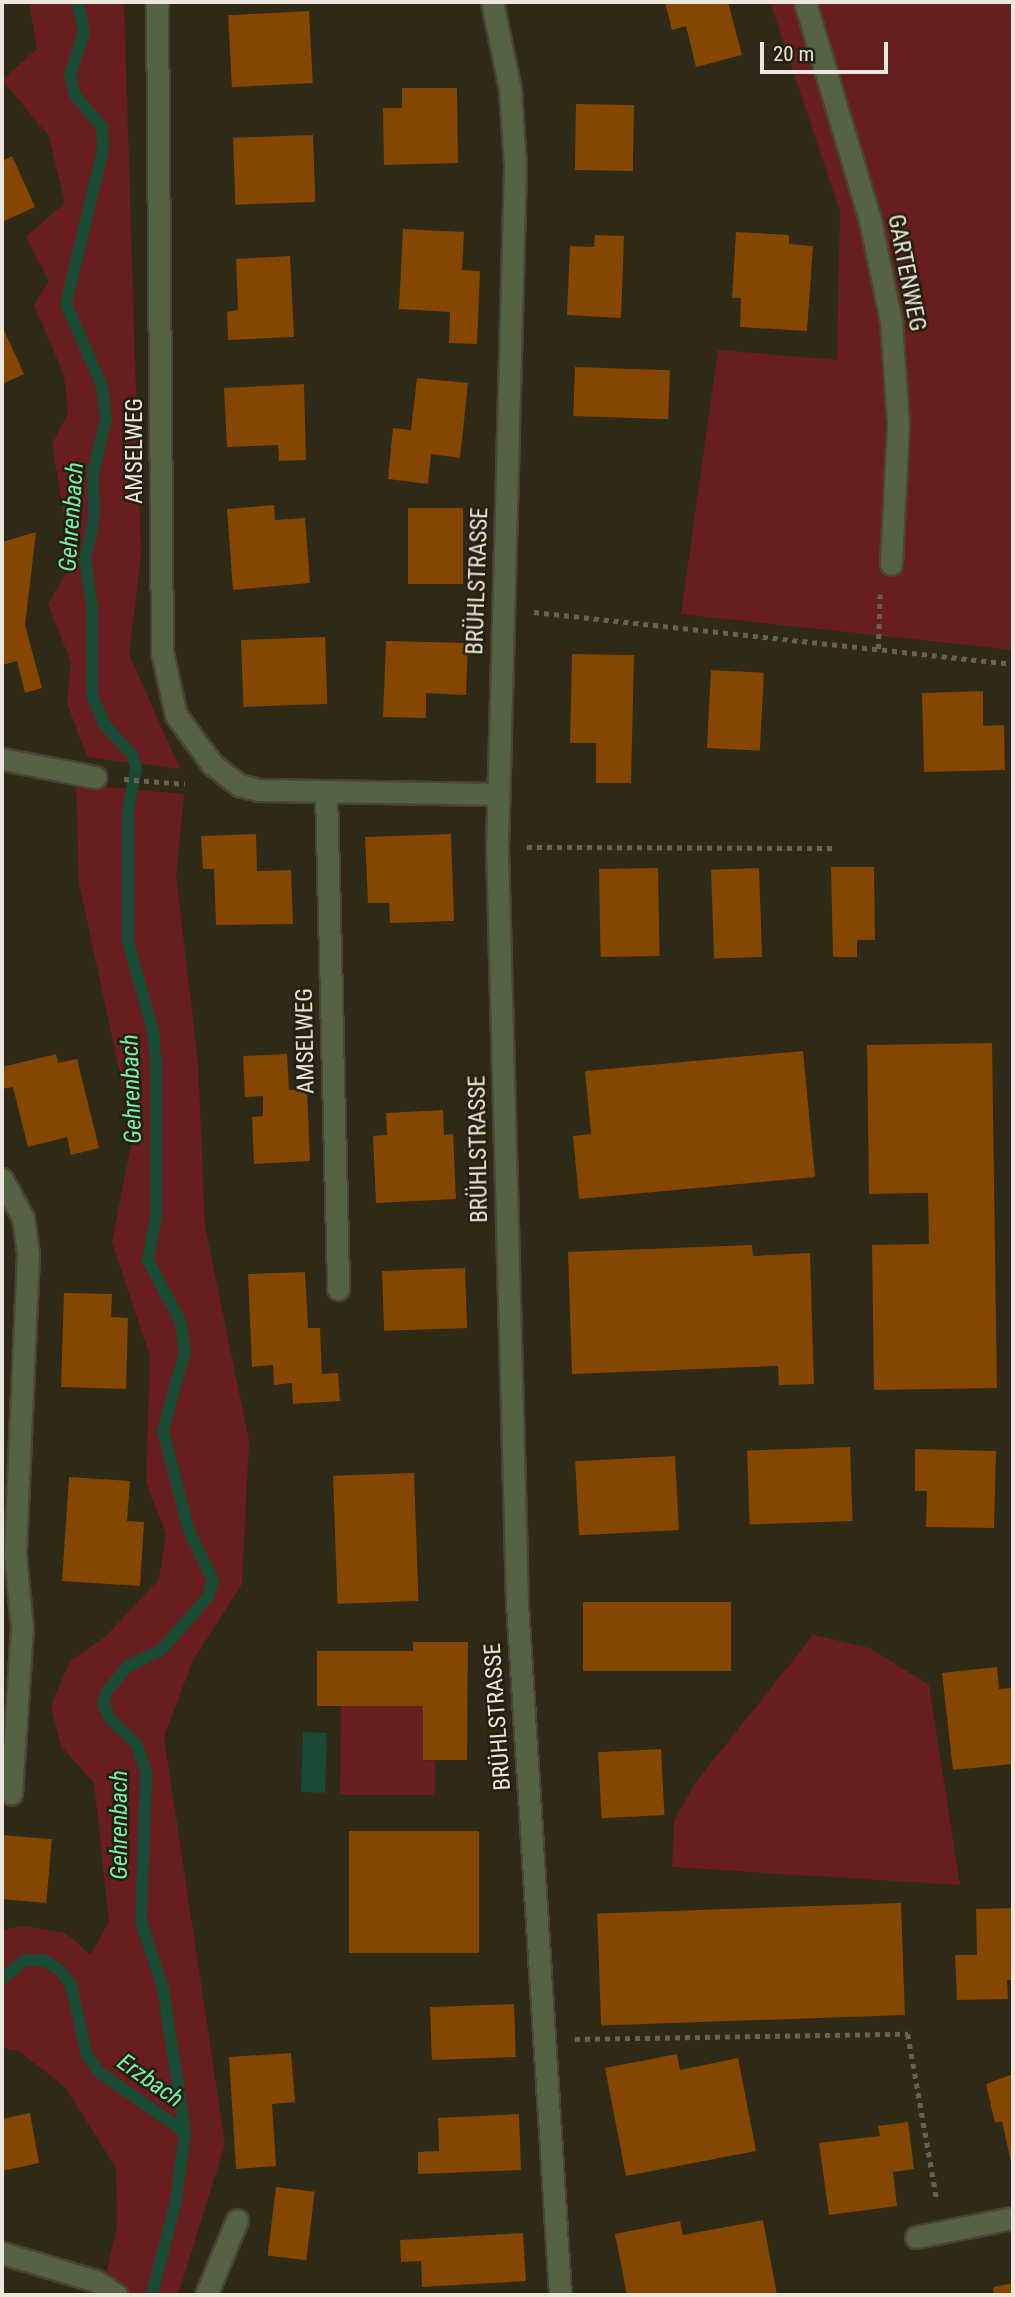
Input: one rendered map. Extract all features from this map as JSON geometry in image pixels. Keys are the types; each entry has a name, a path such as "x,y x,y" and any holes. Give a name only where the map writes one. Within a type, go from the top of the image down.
{"street":[{"name":"AMSELWEG","path":"157,2 162,652 176,715 191,739 229,779 258,790 498,794"},
{"name":"BRÜHLSTRASSE","path":"492,2 510,90 515,166 497,847 517,1602 560,2295"},
{"name":"GARTENWEG","path":"805,2 870,220 891,321 898,425 891,564"},
{"path":"2,760 95,777"},
{"name":"AMSELWEG","path":"326,791 338,1289"},
{"path":"2,1179 23,1218 27,1254 15,1555 22,1629 12,1794"},
{"path":"916,2237 1013,2218"},
{"path":"206,2295 237,2220"},
{"path":"2,2253 96,2281 117,2295"}],"path":[{"path":"878,649 881,584"},
{"path":"529,611 1013,664"},
{"path":"95,777 170,782"},
{"path":"497,847 834,848"},
{"path":"571,2039 908,2034 925,2152 944,2231"}],"shaded area":[{"path":"29,2 124,2 141,555 129,654 180,769 87,757 67,703 71,662 48,604 72,563 52,444 68,413 64,375 34,305 49,281 26,237 65,203 49,136 2,80 37,49"},
{"path":"770,2 1013,2 1013,650 681,614 718,350 837,360 840,212"},
{"path":"76,784 184,794 176,875 198,1063 205,1226 249,1441 242,1584 193,1660 164,1737 225,2144 178,2295 101,2295 117,2227 116,2168 65,2087 19,2051 2,2048 2,1930 24,1926 65,1933 91,1955 109,1921 94,1783 61,1746 51,1706 70,1661 105,1637 159,1579 166,1534 146,1482 150,1356 112,1242 133,1135 79,883"},
{"path":"813,1635 870,1648 929,1685 960,1885 672,1867 674,1820 696,1782"},
{"path":"341,1706 423,1706 423,1760 435,1761 435,1795 340,1795"},
{"path":"303,1732 327,1733 325,1793 301,1792"}],"building":[{"path":"665,2 728,2 742,55 696,67 686,26 672,30"},
{"path":"309,11 313,83 232,87 228,15"},
{"path":"402,88 457,88 458,163 384,165 383,108 402,108"},
{"path":"576,104 634,105 633,171 575,170"},
{"path":"313,135 315,202 235,205 233,138"},
{"path":"12,156 35,207 2,222 2,161"},
{"path":"403,229 464,232 462,270 480,271 477,344 449,343 450,312 399,309"},
{"path":"736,232 789,235 789,244 813,246 807,331 740,327 741,298 732,298"},
{"path":"595,235 624,236 621,318 567,315 570,246 594,247"},
{"path":"290,256 294,337 228,340 227,312 238,310 236,259"},
{"path":"2,326 24,374 2,384"},
{"path":"575,367 670,370 668,419 573,416"},
{"path":"417,378 468,383 460,458 431,454 428,484 388,479 393,428 411,430"},
{"path":"304,384 306,460 279,461 278,445 227,447 224,388"},
{"path":"274,505 275,520 305,518 310,583 233,590 227,509"},
{"path":"408,508 463,508 463,584 408,584"},
{"path":"36,532 25,625 42,688 25,693 17,661 2,665 2,542"},
{"path":"325,637 327,704 243,707 241,640"},
{"path":"386,641 468,643 466,695 426,693 426,718 383,717"},
{"path":"572,654 634,655 631,783 596,783 596,743 570,743"},
{"path":"711,670 764,673 760,751 707,748"},
{"path":"983,691 983,726 1004,725 1005,770 924,772 922,693"},
{"path":"256,834 257,871 291,870 293,924 216,925 214,869 203,869 201,836"},
{"path":"451,834 454,921 390,923 389,903 368,903 365,837"},
{"path":"831,867 874,867 875,940 857,940 857,957 833,957"},
{"path":"658,868 660,956 601,957 599,869"},
{"path":"759,868 762,957 714,959 711,870"},
{"path":"992,1043 997,1388 874,1390 872,1245 929,1244 928,1193 869,1194 867,1045"},
{"path":"803,1051 815,1177 579,1199 573,1136 591,1134 585,1071"},
{"path":"56,1054 58,1063 77,1059 99,1148 71,1155 67,1137 28,1147 13,1087 2,1089 2,1067"},
{"path":"287,1054 289,1090 307,1090 310,1161 254,1164 252,1117 263,1116 263,1096 245,1097 243,1056"},
{"path":"443,1110 444,1135 453,1134 456,1199 376,1203 373,1136 387,1135 386,1113"},
{"path":"752,1245 753,1256 810,1253 814,1384 779,1385 778,1366 572,1374 568,1252"},
{"path":"465,1268 467,1328 384,1331 382,1271"},
{"path":"305,1272 308,1328 320,1328 322,1374 338,1373 340,1401 293,1404 292,1383 274,1385 273,1365 252,1367 248,1274"},
{"path":"64,1293 112,1294 111,1317 128,1318 126,1389 61,1387"},
{"path":"850,1447 853,1521 750,1525 747,1451"},
{"path":"915,1449 996,1451 994,1528 926,1527 927,1491 915,1491"},
{"path":"675,1456 679,1530 579,1535 575,1461"},
{"path":"414,1473 418,1601 338,1604 333,1476"},
{"path":"69,1477 130,1481 127,1521 144,1522 140,1586 62,1581"},
{"path":"583,1602 731,1602 731,1671 583,1671"},
{"path":"413,1642 468,1642 467,1760 423,1760 423,1706 317,1706 317,1651 413,1651"},
{"path":"997,1667 999,1689 1013,1688 1013,1764 953,1770 942,1673"},
{"path":"661,1749 664,1815 602,1818 598,1752"},
{"path":"349,1831 479,1831 479,1953 349,1953"},
{"path":"2,1835 52,1839 46,1903 2,1899"},
{"path":"901,1903 905,2015 601,2026 597,1914"},
{"path":"1013,1908 1013,1980 1007,1980 1008,1999 957,2000 955,1955 977,1955 976,1909"},
{"path":"514,2004 516,2057 432,2060 430,2007"},
{"path":"291,2053 295,2102 272,2104 276,2166 236,2169 229,2057"},
{"path":"677,2054 680,2070 738,2058 756,2151 626,2176 605,2068"},
{"path":"1013,2074 1011,2162 1002,2121 995,2123 986,2084"},
{"path":"30,2113 39,2163 2,2171 2,2119"},
{"path":"519,2114 521,2170 418,2174 418,2152 439,2151 438,2118"},
{"path":"908,2122 914,2169 893,2172 897,2206 829,2215 819,2143 880,2136 878,2126"},
{"path":"276,2187 315,2192 306,2260 268,2255"},
{"path":"763,2220 777,2295 627,2295 615,2234 680,2221 683,2235"},
{"path":"523,2233 526,2281 422,2287 421,2261 401,2262 400,2240"},
{"path":"1013,2283 1013,2295 994,2295 993,2287"}],"waterway":[{"name":"Gehrenbach","path":"78,2 84,32 70,74 75,95 102,127 103,149 66,304 102,386 106,418 93,472 94,520 85,559 92,607 92,695 105,725 133,756 136,769 128,810 128,941 153,1031 156,1063 156,1215 148,1260 181,1323 185,1351 163,1430 188,1528 213,1581 207,1598 162,1649 127,1667 107,1691 103,1704 111,1720 136,1743 146,1772 141,1921 163,1988 185,2132"},
{"name":"Erzbach","path":"2,1979 25,1960 44,1960 61,1971 71,1986 87,2055 99,2072 185,2132 176,2200 152,2295"}]}
